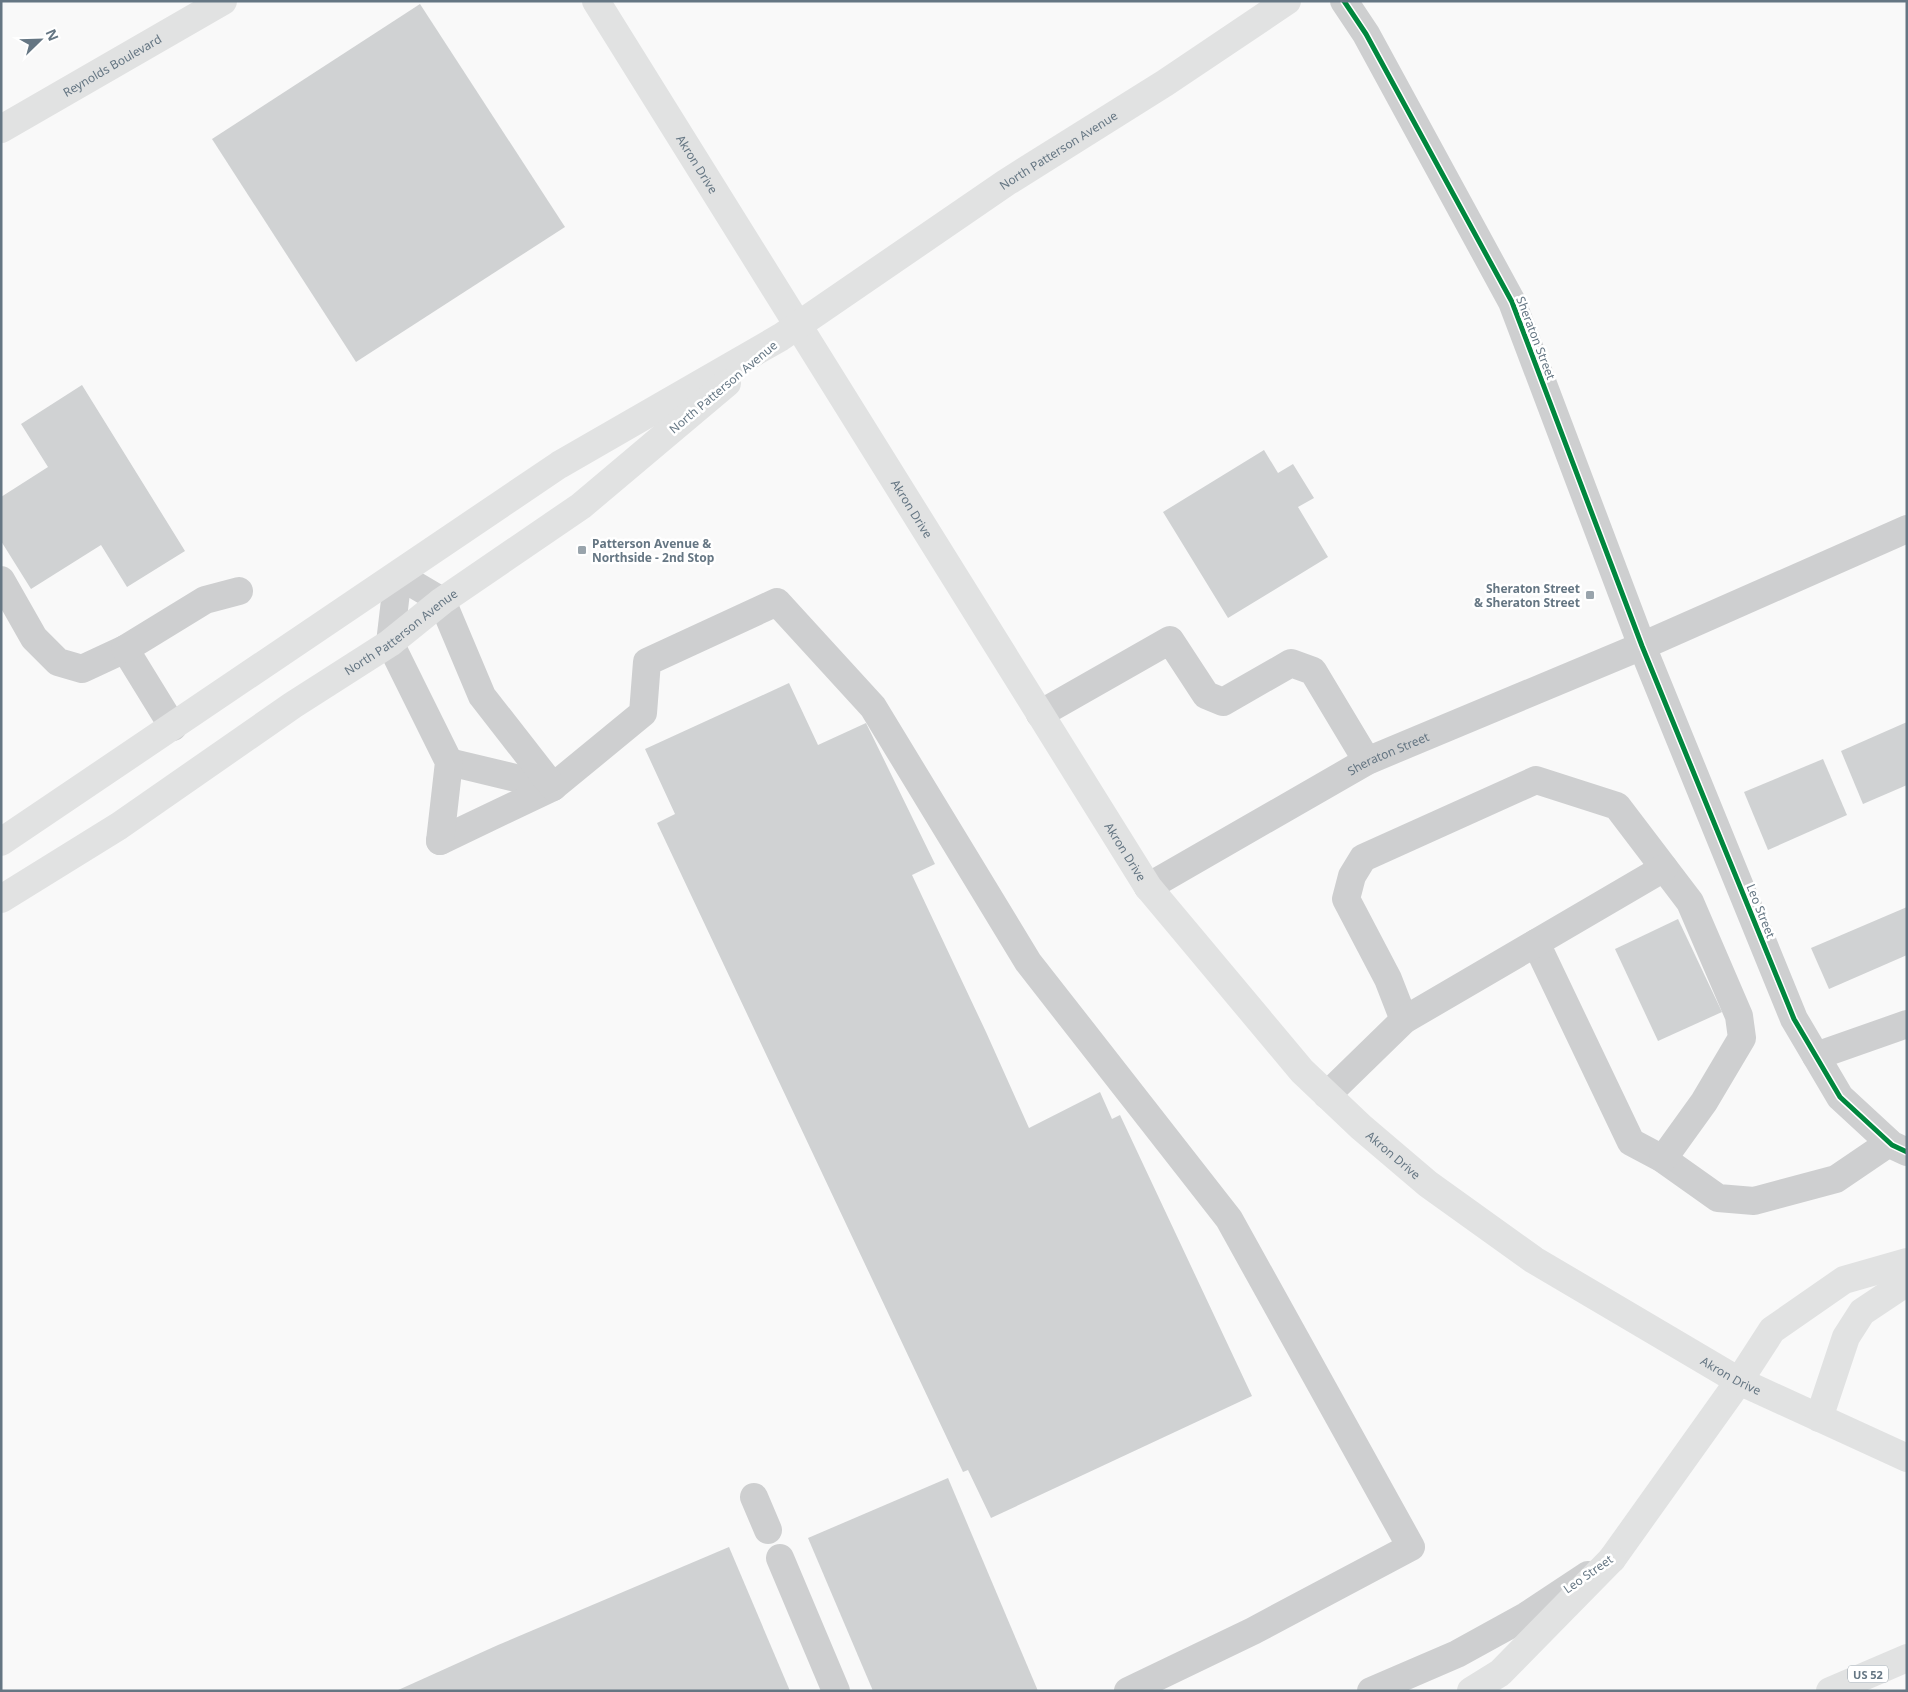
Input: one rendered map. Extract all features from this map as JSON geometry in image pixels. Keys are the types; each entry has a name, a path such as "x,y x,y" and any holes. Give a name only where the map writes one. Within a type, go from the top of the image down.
{"main road":[{"name":"Reynolds Boulevard","path":"1,128 223,1"},
{"name":"Akron Drive","path":"596,1 867,439 1148,887 1302,1071 1361,1127 1428,1184 1534,1260 1739,1381 1907,1458"},
{"name":"North Patterson Avenue","path":"1,842 174,727 559,465 781,337 1007,182 1165,83 1287,1"},
{"name":"North Patterson Avenue","path":"1,899 119,826 293,705 390,643 442,601 581,506 781,337"},
{"name":"Leo Street","path":"1612,1559 1739,1381 1772,1330 1844,1280 1907,1262"},
{"path":"1819,1418 1846,1337 1862,1312 1907,1282"},
{"path":"1471,1691 1500,1673 1612,1559"},
{"name":"US 52","path":"1830,1691 1907,1658"}],"street":[{"name":"Sheraton Street","path":"1344,1 1366,34 1512,302 1642,646"},
{"name":"Sheraton Street","path":"1148,887 1367,761 1642,646 1907,529"},
{"path":"553,787 482,696 442,601 398,575 390,643 449,762 440,841 553,787 643,714 647,662 777,602 873,707 1028,962 1229,1219 1411,1547 1253,1631 1128,1691"},
{"path":"1,580 34,638 58,662 82,668 124,649 205,600 239,591"},
{"path":"1040,714 1170,640 1206,695 1223,702 1291,663 1313,670 1367,761"},
{"name":"Leo Street","path":"1642,646 1794,1019 1840,1097 1898,1147"},
{"path":"124,649 174,727"},
{"path":"449,762 553,787"},
{"path":"1404,1020 1388,979 1346,899 1352,876 1363,858 1536,780 1617,806 1690,902 1740,1016 1742,1038 1704,1102 1663,1159"},
{"path":"1327,1095 1404,1020 1664,868"},
{"path":"1536,943 1631,1142 1663,1159 1718,1198 1754,1202 1836,1179 1898,1147"},
{"path":"1816,1056 1907,1024"},
{"path":"754,1497 768,1530"},
{"path":"780,1558 836,1691"},
{"name":"Leo Street","path":"1371,1691 1457,1654 1526,1616 1612,1559"}],"building":[{"path":"420,4 565,227 356,362 212,139"},
{"path":"82,385 185,551 127,587 101,545 31,589 1,541 1,497 48,467 21,424"},
{"path":"1264,450 1278,473 1293,464 1314,498 1298,507 1328,557 1228,618 1163,512"},
{"path":"789,683 818,745 866,723 935,864 912,875 1029,1128 1100,1092 1112,1119 1120,1115 1252,1396 991,1518 968,1470 963,1472 657,823 675,814 645,749"},
{"path":"1907,722 1907,785 1863,804 1841,751"},
{"path":"1823,759 1847,815 1768,850 1744,792"},
{"path":"1907,907 1907,955 1829,989 1811,948"},
{"path":"1678,919 1722,1012 1658,1041 1615,949"},
{"path":"948,1478 1038,1691 873,1691 808,1538"},
{"path":"729,1547 790,1691 396,1691 498,1645"}],"cycle path":[{"path":"1344,1 1366,34 1512,302 1642,646 1794,1019 1840,1097 1892,1145 1907,1152"}],"place":[{"name":"Patterson Avenue & Northside - 2nd Stop","path":"582,550"},
{"name":"Sheraton Street & Sheraton Street","path":"1590,595"}]}
